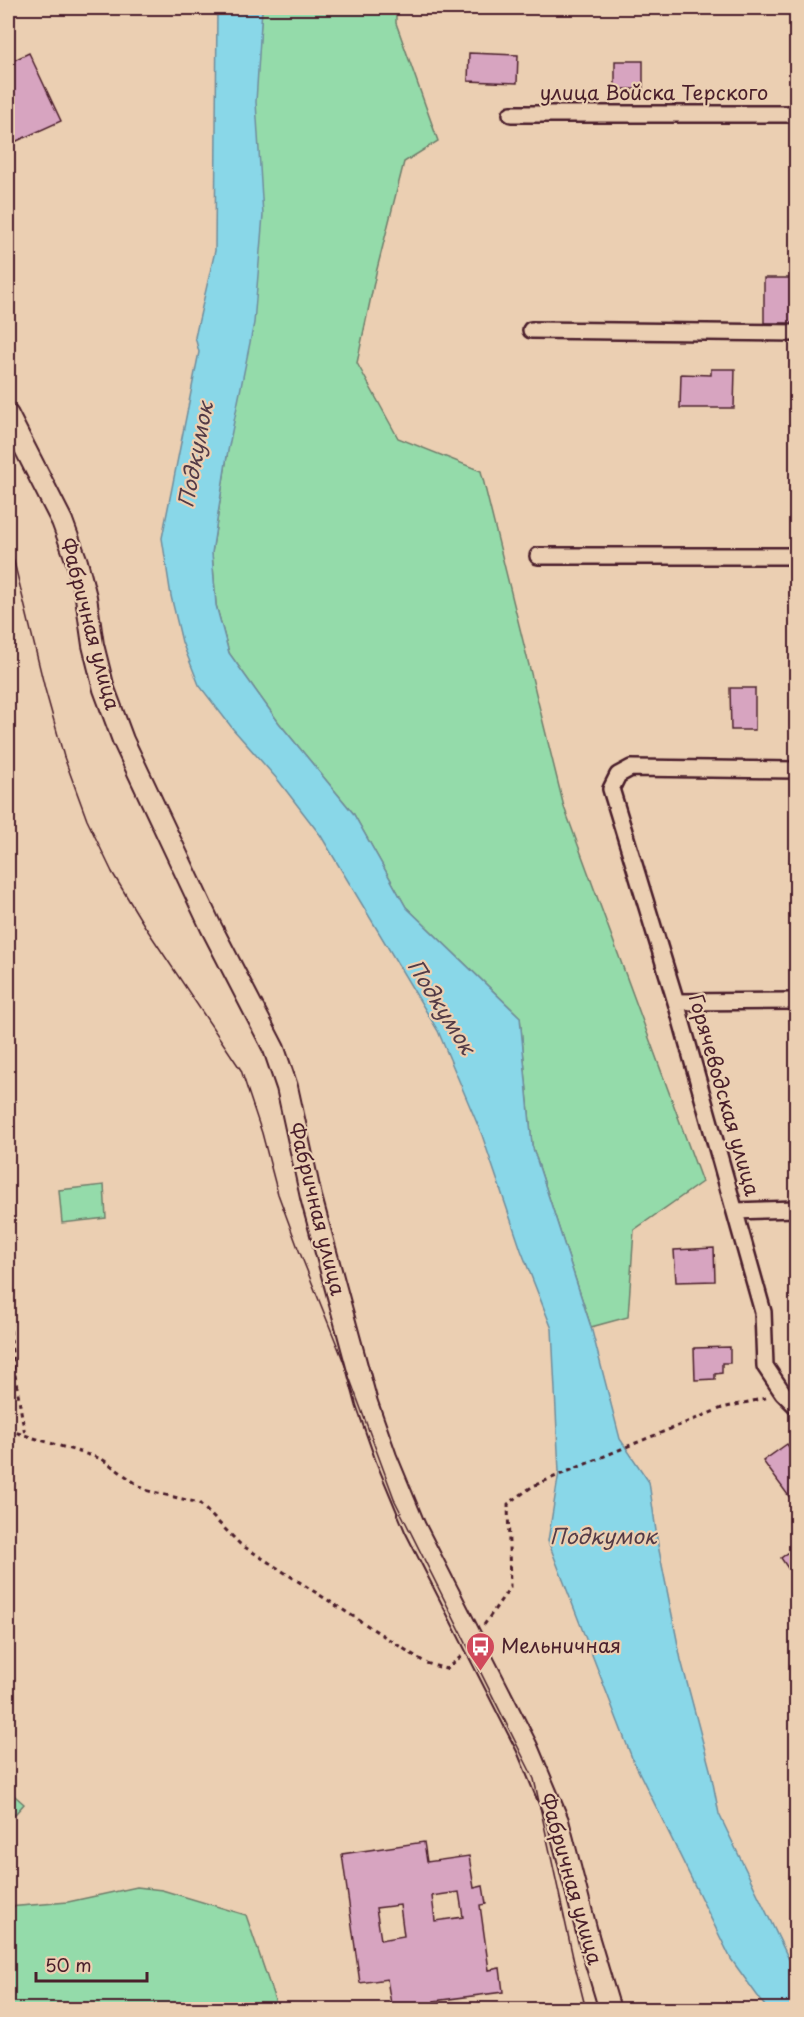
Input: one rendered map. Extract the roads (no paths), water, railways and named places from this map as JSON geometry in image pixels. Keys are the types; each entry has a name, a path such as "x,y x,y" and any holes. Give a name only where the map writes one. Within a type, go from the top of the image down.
{"main road":[{"name":"Фабричная улица","path":"8,415 62,521 77,562 104,689 123,740 211,927 274,1049 287,1087 311,1197 375,1425 415,1527 528,1747 558,1821 610,2010"}],"street":[{"name":"улица Войска Терского","path":"511,114 796,114"},
{"path":"531,330 796,333"},
{"path":"538,556 796,556"},
{"name":"Горячеводская улица","path":"796,770 631,768 618,775 611,789 676,1002 763,1312 765,1366 783,1393 796,1406"},
{"path":"676,1002 796,1001"},
{"path":"735,1211 796,1209"}],"water":[{"name":"Подкумок","path":"217,8 262,8 256,102 263,215 254,323 227,456 212,553 216,605 229,653 279,723 353,813 406,907 520,1017 532,1145 591,1327 620,1439 649,1482 658,1545 681,1660 711,1773 719,1814 796,1974 796,2009 767,2009 731,1959 632,1758 548,1541 559,1472 552,1329 521,1250 482,1135 438,1031 321,836 199,685 182,642 171,596 162,538 199,352 195,337 215,251"}],"tram line":[{"path":"8,537 45,689 64,757 87,820 112,872 144,925 241,1070 262,1133 278,1194 395,1501 534,1779 586,2010"}],"place":[{"name":"Мельничная","path":"480,1672"}]}
